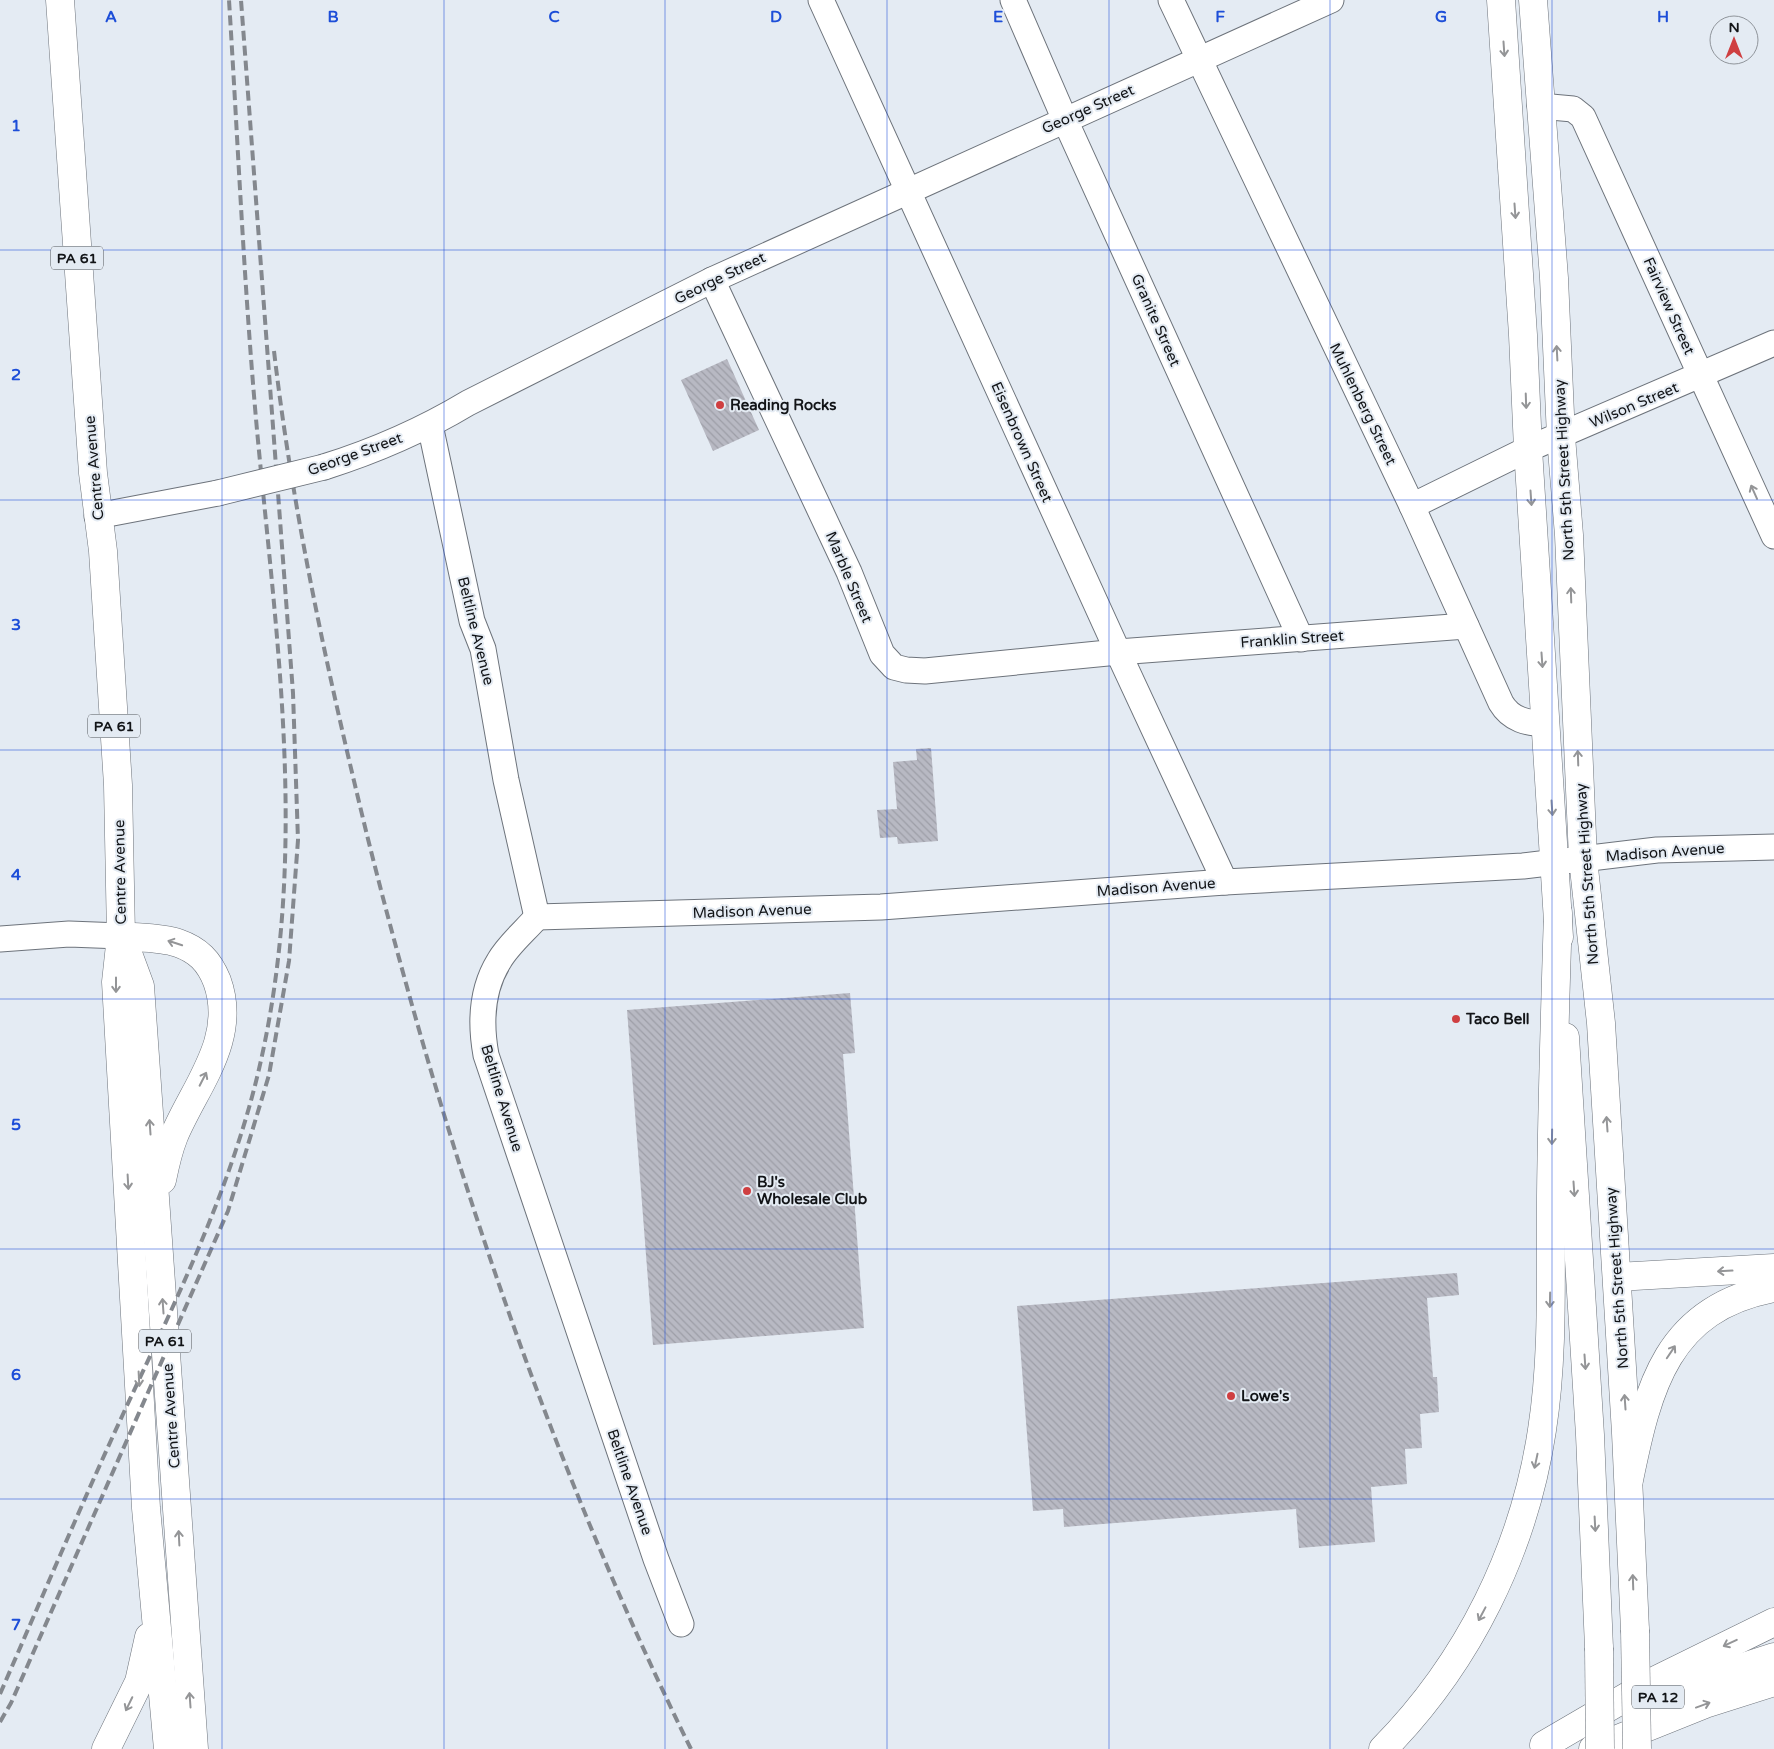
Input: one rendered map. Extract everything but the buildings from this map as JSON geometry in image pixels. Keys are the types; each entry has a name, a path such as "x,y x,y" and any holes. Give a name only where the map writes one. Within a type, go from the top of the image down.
{"main road":[{"name":"Centre Avenue","path":"60,0 97,516 103,551 118,785 121,936 116,982 146,1508 168,1749"},
{"name":"North 5th Street Highway","path":"1501,0 1524,342 1528,449 1595,1532 1600,1749"},
{"name":"North 5th Street Highway","path":"1533,0 1554,278 1561,437 1569,535 1583,859 1600,1023 1617,1278 1629,1480 1635,1630 1637,1749"},
{"path":"1383,1749 1433,1690 1466,1643 1484,1611 1517,1532 1536,1461 1542,1430 1548,1366 1552,1071 1558,914"},
{"name":"Centre Avenue","path":"121,936 140,986 194,1749"},
{"path":"121,936 168,940 200,955 208,962 214,974 223,1009 223,1024 216,1052 168,1150 157,1224"},
{"path":"1581,1296 1617,1278 1774,1268"},
{"path":"1629,1480 1646,1402 1658,1374 1674,1347 1698,1322 1721,1306 1747,1294 1774,1288"},
{"path":"106,1749 139,1682 155,1606"},
{"path":"1540,1747 1676,1669 1774,1622"},
{"name":"PA 12","path":"1540,1747 1696,1682 1774,1657"},
{"name":"PA 12","path":"1593,1749 1705,1704 1774,1682"}],"street":[{"name":"Eisenbrown Street","path":"820,0 1118,652 1226,882"},
{"name":"Granite Street","path":"1013,0 1064,120 1301,639"},
{"name":"Muhlenberg Street","path":"1171,0 1412,506 1506,711 1524,722 1546,724"},
{"name":"George Street","path":"97,516 218,493 324,467 375,449 430,425 468,403 712,280 1331,0"},
{"name":"Fairview Street","path":"1540,106 1573,110 1583,117 1774,536"},
{"name":"Marble Street","path":"712,280 849,572 882,654 894,667 925,671 1118,652"},
{"name":"Wilson Street","path":"1412,506 1528,449 1561,437 1774,343"},
{"name":"Beltline Avenue","path":"430,425 472,621 483,649 506,780 537,917 499,960 487,986 482,1012 486,1055 656,1559 681,1624"},
{"name":"Franklin Street","path":"1118,652 1466,626"},
{"name":"Madison Avenue","path":"537,917 881,907 1226,882 1523,866 1657,850 1774,847"},
{"path":"0,939 69,934 121,936"}],"railway":[{"path":"0,1694 92,1482 182,1286 218,1201 247,1114 259,1069 274,989 283,909 286,829 284,750 280,670 248,323 229,0"},
{"path":"0,1722 11,1703 228,1211 269,1075 289,961 298,840 293,693 241,0"},
{"path":"274,351 301,534 325,655 367,835 430,1069 466,1185 546,1415 591,1528 639,1639 691,1749"}],"place":[{"name":"Reading Rocks","path":"720,405"},
{"name":"Taco Bell","path":"1456,1019"},
{"name":"BJ's Wholesale Club","path":"747,1191"},
{"name":"Lowe's","path":"1231,1396"}]}
